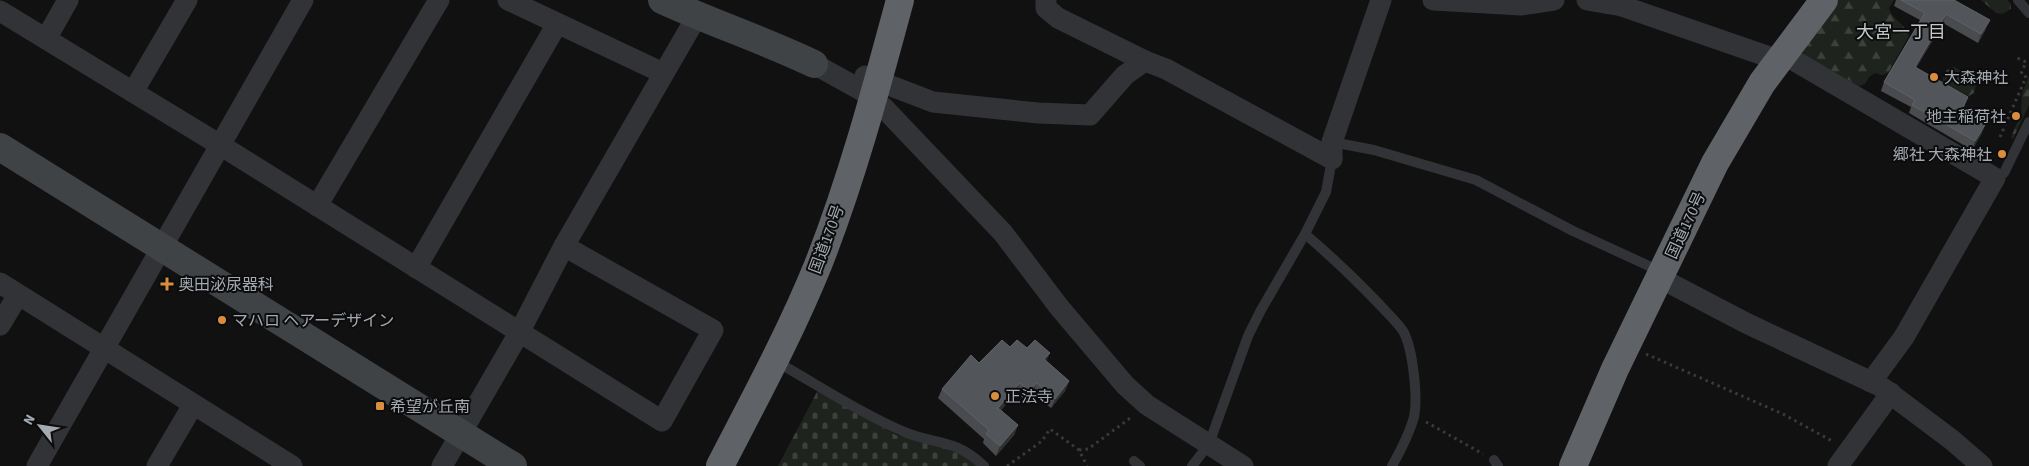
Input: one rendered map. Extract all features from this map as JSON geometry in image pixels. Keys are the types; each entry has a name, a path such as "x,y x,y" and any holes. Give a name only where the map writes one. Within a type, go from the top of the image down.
{"highway":[{"name":"国道170号","path":"720,466 774,361 818,264 861,141 900,0"},
{"name":"国道170号","path":"1573,466 1627,346 1714,163 1734,128 1780,57 1824,0"}],"street":[{"path":"46,39 68,0"},
{"path":"133,92 187,0"},
{"path":"37,466 303,0"},
{"path":"317,206 439,0"},
{"path":"508,0 663,73"},
{"path":"662,0 697,16 771,43 860,90 884,108 984,212 1099,356 1125,385 1147,405 1243,466"},
{"path":"1046,0 1046,8 1058,18 1332,151 1381,0"},
{"path":"1433,0 1521,5 1554,0"},
{"path":"1587,0 1622,6 1780,57 1995,178 1904,337 1871,382"},
{"path":"0,11 662,421 713,330 564,246"},
{"path":"442,466 519,333 564,246 697,16"},
{"path":"416,268 557,24"},
{"path":"825,71 862,75 886,86 933,102 1038,113 1090,115 1102,104 1125,75 1145,61"},
{"path":"0,147 513,466"},
{"path":"1661,275 1746,323 1891,393 1952,440 1982,466"},
{"path":"0,283 105,347 292,466"},
{"path":"0,325 18,294"},
{"path":"1844,458 1891,393"},
{"path":"158,466 193,404"}],"lane":[{"path":"2018,0 2029,13"},
{"path":"1995,178 2004,173 2029,122"},
{"path":"1192,466 1209,444 1248,336 1305,234 1326,192 1332,151 1374,150 1476,180 1661,275"},
{"path":"1305,234 1333,258 1402,329 1412,356 1414,415 1404,446 1392,466"},
{"path":"774,361 901,431 952,444 970,454 984,466"}],"path":[{"path":"2000,137 2026,77 2020,74 2026,62 2015,57"},
{"path":"1627,346 1783,414 1844,458"},
{"path":"1079,450 1088,449 1147,405"},
{"path":"1414,415 1496,463"},
{"path":"1007,466 1042,441 1050,429 1079,450 1087,466"}],"green space":[{"path":"1838,0 1894,0 1889,8 1909,36 1888,73 1882,75 1875,73 1869,77 1865,84 1859,86 1804,55 1802,48"},
{"path":"1981,0 2007,0 2011,4 2011,9 2002,14 1996,13"},
{"path":"1954,67 1977,81 1974,93 1969,96 1943,83 1945,73 1948,69"},
{"path":"2029,76 2029,105 2013,139 2011,137 2021,114 2022,94"},
{"path":"818,390 896,435 951,448 979,466 778,466"}],"building":[{"path":"1901,0 1954,0 1990,20 1981,34 1946,14 1915,67 1968,97 1961,111 1985,125 1975,141 1912,105 1915,100 1884,82 1925,13"},
{"path":"1002,340 1010,347 1017,340 1027,348 1035,340 1050,353 1044,359 1069,381 1055,399 1037,383 1030,391 1020,383 998,408 1018,425 1000,446 986,434 989,430 942,389 971,355 979,363"}],"place":[{"name":"大森神社","path":"1934,77"},
{"name":"地主稲荷社","path":"2016,116"},
{"name":"郷社 大森神社","path":"2002,154"},
{"name":"奥田泌尿器科","path":"167,284"},
{"name":"マハロ ヘアーデザイン","path":"222,320"},
{"name":"正法寺","path":"995,396"},
{"name":"希望が丘南","path":"380,406"}],"district":[{"name":"大宮一丁目","path":"1901,32"}]}
